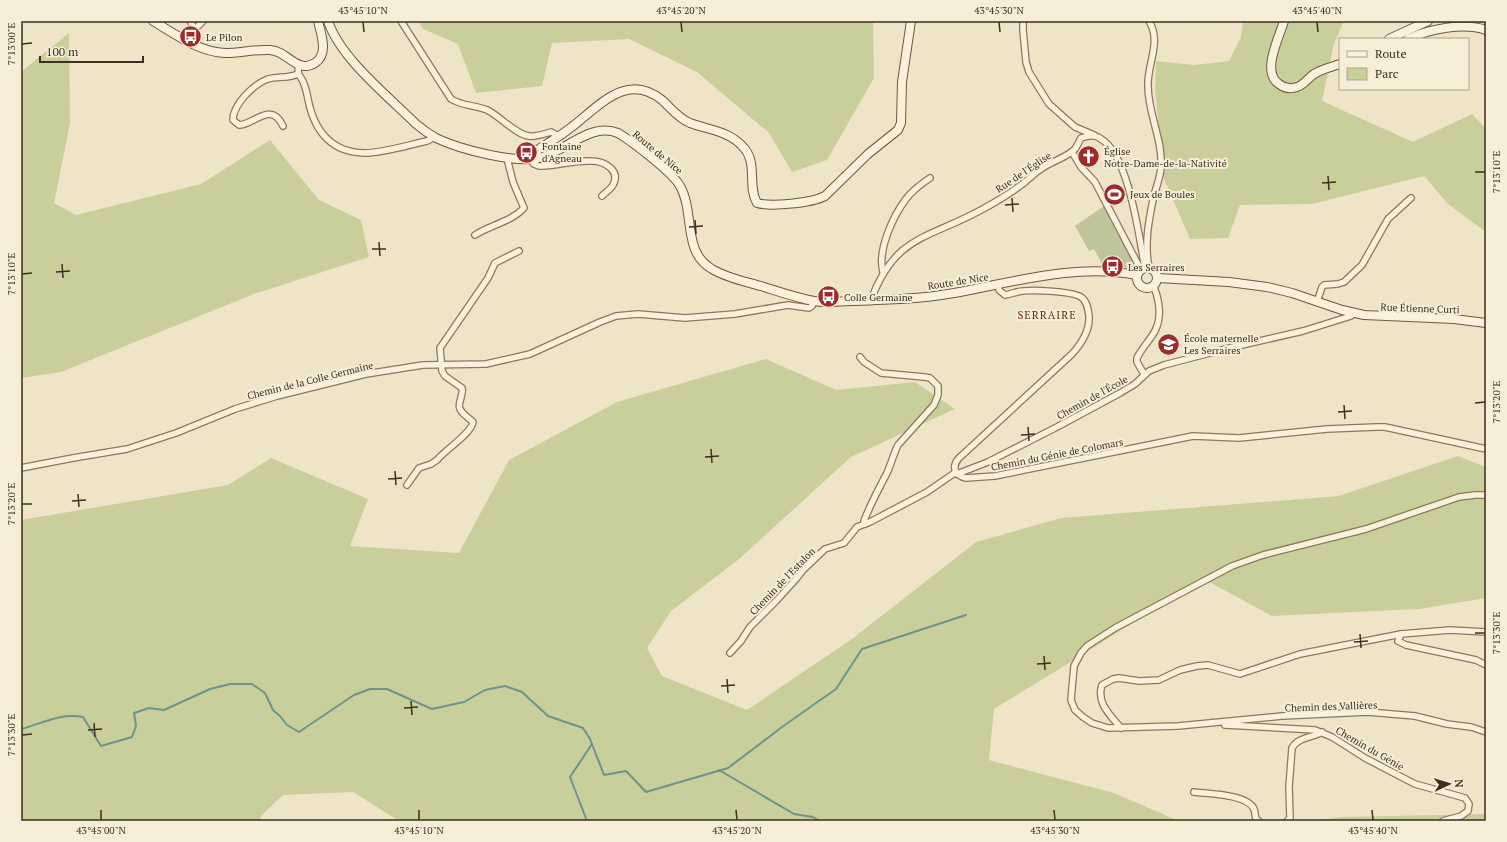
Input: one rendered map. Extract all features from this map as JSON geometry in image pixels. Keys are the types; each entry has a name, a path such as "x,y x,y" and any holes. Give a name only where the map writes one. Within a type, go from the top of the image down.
{"main road":[{"path":"153,21 204,49 226,53 271,50 278,52 299,65 310,66 322,55 323,45 318,21"},
{"name":"Route de Nice","path":"328,21 340,45 357,66 416,124 435,137 446,142 507,158 533,159 550,154 593,132 608,130 618,133 668,172 678,183 684,194 690,234 699,256 707,266 716,271 743,280 814,301 871,300 941,295 1057,273 1076,271 1143,270"},
{"path":"533,159 539,149 560,136 607,98 627,90 646,90 663,101 680,117 688,122 723,132 744,148 750,157 752,168 752,191 757,203 771,205 818,200 825,196 868,154 898,130 901,123 902,82 911,21"},
{"path":"1284,21 1270,65 1271,74 1275,81 1281,86 1296,88 1317,72 1339,64"},
{"path":"1391,38 1428,21"},
{"path":"1410,38 1431,30 1475,27 1486,30"},
{"path":"1143,270 1154,270 1158,278 1154,287 1147,289 1142,287 1137,280 1143,270"},
{"name":"Rue Étienne Curti","path":"1158,278 1229,282 1267,287 1292,293 1354,313 1372,316 1486,323"}],"street":[{"path":"190,21 195,36 193,44"},
{"path":"194,30 203,21"},
{"path":"401,21 451,99 458,103 486,110 522,134 535,136 551,132 560,136"},
{"path":"1023,21 1026,62 1029,72 1049,104 1074,127 1090,132 1105,142 1116,156 1127,182 1134,209 1143,270"},
{"path":"1143,270 1148,225 1161,169 1158,139 1148,98 1149,70 1155,49 1153,30 1148,21"},
{"path":"299,65 298,74 304,84 310,110 317,127 336,147 364,153 427,141 435,137"},
{"path":"282,126 278,119 271,115 261,116 240,125 233,120 233,114 244,97 260,82 276,78 289,78 298,74"},
{"name":"Rue de l'Église","path":"871,300 883,272 904,248 914,241 982,210 1015,190 1040,169 1072,152 1076,148 1081,138 1090,135 1097,137"},
{"path":"1072,152 1081,167 1095,182 1143,270"},
{"path":"475,235 483,229 500,223 520,212 524,208 513,182 507,158"},
{"path":"533,159 534,164 539,166 592,160 611,167 615,173 614,180 611,188 602,196"},
{"path":"883,272 882,254 893,220 906,199 930,178"},
{"path":"1317,302 1324,285 1344,282 1362,265 1388,219 1411,198"},
{"path":"407,485 419,468 431,464 437,460 468,431 472,425 472,422 460,410 463,391 462,388 445,376 442,371 440,348 484,285 495,263 519,251"},
{"path":"956,473 954,466 959,458 1072,354 1084,339 1088,327 1088,311 1086,303 1082,298 1076,295 1028,290 1006,295 1001,293 998,284"},
{"path":"1144,374 1137,362 1137,358 1158,323 1158,302 1154,287"},
{"name":"Chemin de la Colle Germaine","path":"21,468 127,450 176,433 235,409 323,384 366,374 423,365 486,364 530,354 616,316 638,314 685,318 735,314 788,305 809,308 812,306 814,301"},
{"name":"Chemin de l'École","path":"956,473 988,462 1063,424 1129,388 1149,371 1164,365 1303,331 1352,316 1354,313"},
{"path":"860,356 864,362 881,373 930,378 938,386 938,395 934,405 898,445 886,475 867,512 864,521 865,524"},
{"name":"Chemin du Génie de Colomars","path":"956,473 966,478 995,476 1193,436 1239,438 1362,427 1385,428 1486,449"},
{"name":"Chemin de l'Estalon","path":"730,653 741,641 750,627 786,591 803,570 825,549 844,543 857,527 927,492 956,473"},
{"path":"1222,722 1178,726 1121,728 1108,728 1092,723 1076,710 1072,704 1071,693 1074,666 1081,652 1093,642 1122,624 1232,566 1263,555 1366,529 1459,497 1475,494 1486,495"},
{"path":"1121,728 1102,704 1100,697 1102,685 1113,679 1119,678 1139,681 1159,680 1184,669 1203,665 1214,666 1240,674 1300,654 1400,634 1450,630 1486,632"},
{"path":"1400,634 1398,641 1406,645 1476,660 1486,665"},
{"name":"Chemin des Vallières","path":"1222,722 1282,716 1368,712 1415,716 1446,724 1471,727 1486,732"},
{"name":"Chemin du Génie","path":"1222,722 1225,724 1315,730 1322,732 1366,758 1415,784 1465,798 1469,804 1468,811 1461,816 1443,821"},
{"path":"1287,821 1290,818 1289,787 1292,748 1294,743 1322,732"},
{"path":"1194,792 1233,797 1246,801 1254,809 1256,819 1259,821"}],"green space":[{"path":"418,21 873,21 874,78 827,160 792,172 769,133 697,72 629,39 552,43 542,86 476,93 458,44 423,29"},
{"path":"1243,21 1344,21 1334,44 1322,101 1413,142 1472,114 1486,129 1486,232 1448,204 1424,176 1312,204 1240,205 1228,238 1190,239 1164,179 1155,89 1156,61 1194,65 1229,61 1241,37"},
{"path":"69,33 70,123 54,203 76,215 201,184 270,140 319,200 361,220 369,257 254,294 61,372 21,378 21,72"},
{"path":"1104,206 1136,267 1135,268 1103,266 1094,249 1089,251 1075,226"},
{"path":"766,359 836,390 915,382 955,409 851,457 738,560 671,611 647,648 662,676 747,710 852,639 976,542 1061,518 1339,496 1458,456 1486,467 1486,598 1419,609 1272,616 1202,578 1079,657 994,709 989,760 1114,793 1179,821 399,821 353,792 283,795 261,816 260,821 21,821 21,520 228,485 271,458 368,499 350,546 459,553 509,460 617,402"},
{"path":"1486,814 1486,821 1309,821 1342,817"}],"waterway":[{"path":"21,729 59,717 83,717 101,746 132,737 136,726 134,713 149,708 164,710 210,689 230,684 252,684 265,693 273,710 287,725 299,732 354,695 370,689 387,689 432,709 464,702 485,690 505,686 522,692 548,716 583,728 590,739 604,775 626,771 646,792 728,768 782,727 836,689 862,649 966,615"},
{"path":"587,821 570,777 592,744"},
{"path":"719,770 794,814 813,817 820,821"}],"place":[{"name":"Le Pilon","path":"191,37"},
{"name":"Fontaine d'Agneau","path":"526,152"},
{"name":"Église Notre-Dame-de-la-Nativité","path":"1089,157"},
{"name":"Jeux de Boules","path":"1115,194"},
{"name":"Les Serraires","path":"1112,267"},
{"name":"Colle Germaine","path":"828,297"},
{"name":"École maternelle Les Serraires","path":"1169,344"}],"district":[{"name":"SERRAIRE","path":"1047,315"}]}
